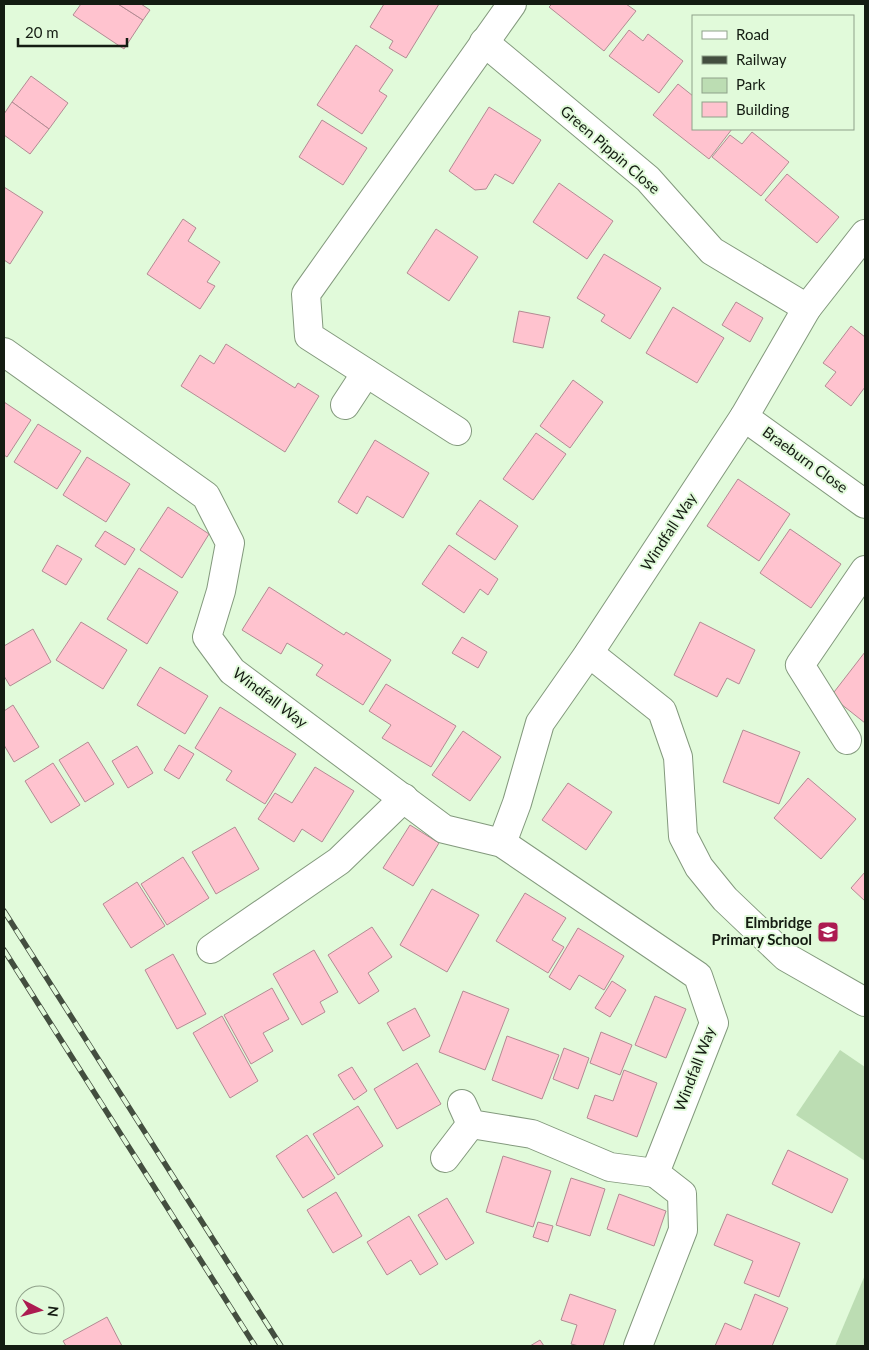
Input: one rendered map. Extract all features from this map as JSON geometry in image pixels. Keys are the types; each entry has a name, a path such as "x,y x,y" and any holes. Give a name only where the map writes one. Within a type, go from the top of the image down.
{"street":[{"path":"458,431 309,336 306,294 512,4"},
{"name":"Green Pippin Close","path":"484,42 648,179 712,251 807,308"},
{"name":"Windfall Way","path":"502,843 517,803 540,723 589,653 744,417 807,308 865,234"},
{"name":"Windfall Way","path":"4,352 206,496 230,543 221,590 207,637 232,671 444,829 502,843 698,976 714,1023 655,1173"},
{"path":"345,405 366,373"},
{"name":"Braeburn Close","path":"744,417 865,504"},
{"path":"847,740 800,665 865,570"},
{"path":"589,653 662,711 678,757 683,836 699,867 726,899 786,957 865,1002"},
{"path":"210,949 339,861 404,798"},
{"path":"445,1158 467,1114 532,1134 610,1167 655,1173 682,1194 683,1230 638,1346"}],"green space":[{"path":"840,1050 865,1067 865,1161 796,1115"},
{"path":"865,1275 865,1346 835,1346"}],"building":[{"path":"81,4 118,4 143,20 124,49 73,15"},
{"path":"118,4 141,4 150,10 143,20"},
{"path":"384,4 439,4 406,58 389,48 393,41 370,27"},
{"path":"552,4 626,4 636,11 604,51 549,7"},
{"path":"629,30 643,41 648,34 683,61 659,93 609,56"},
{"path":"356,45 393,70 379,91 387,96 362,134 317,105"},
{"path":"31,76 68,103 49,129 12,102"},
{"path":"678,84 692,95 692,130 731,130 709,159 653,115"},
{"path":"12,102 49,129 30,154 4,135 4,114"},
{"path":"489,107 541,140 513,184 495,174 486,189 475,190 449,171"},
{"path":"322,120 367,148 343,185 299,157"},
{"path":"752,132 789,162 761,196 712,157 730,135 742,144"},
{"path":"787,174 839,217 817,243 765,200"},
{"path":"559,183 613,221 587,259 533,222"},
{"path":"4,187 43,212 10,264 4,260"},
{"path":"183,219 196,228 188,241 220,262 207,282 215,286 200,309 147,274"},
{"path":"436,229 478,257 449,301 407,273"},
{"path":"604,254 661,288 630,339 601,321 605,315 577,298"},
{"path":"736,302 763,318 750,342 722,325"},
{"path":"673,307 724,338 697,383 646,353"},
{"path":"519,311 550,317 543,348 513,342"},
{"path":"851,326 865,337 865,387 851,406 825,386 836,372 823,363"},
{"path":"226,344 295,388 298,383 319,396 285,452 181,386 200,355 214,364"},
{"path":"573,380 603,402 570,448 540,426"},
{"path":"4,402 31,420 7,457 4,455"},
{"path":"38,424 81,451 57,489 14,462"},
{"path":"536,433 566,454 533,500 503,479"},
{"path":"375,440 429,473 403,518 367,496 357,514 338,502"},
{"path":"87,457 130,484 106,522 63,495"},
{"path":"738,479 790,514 759,561 707,526"},
{"path":"480,500 518,526 495,560 456,534"},
{"path":"168,507 209,534 182,578 140,550"},
{"path":"790,529 841,564 811,608 760,573"},
{"path":"105,531 135,549 125,565 95,546"},
{"path":"57,545 82,559 66,585 42,571"},
{"path":"449,545 498,579 488,595 480,589 464,613 422,584"},
{"path":"139,568 178,592 147,644 107,619"},
{"path":"269,587 344,635 346,632 391,660 363,705 316,675 323,665 287,643 281,654 242,630"},
{"path":"81,622 127,650 103,689 56,660"},
{"path":"700,622 755,650 739,684 727,678 717,697 674,675"},
{"path":"33,629 51,662 10,686 4,676 4,646"},
{"path":"462,637 487,652 478,668 452,653"},
{"path":"865,652 865,723 831,696"},
{"path":"160,667 208,696 185,734 137,705"},
{"path":"386,684 456,726 431,767 382,738 391,725 369,711"},
{"path":"13,705 39,747 14,762 4,745 4,711"},
{"path":"220,707 296,754 265,804 226,780 232,771 195,748"},
{"path":"743,730 800,752 779,804 723,782"},
{"path":"463,731 501,757 470,801 432,775"},
{"path":"88,742 114,784 85,802 59,760"},
{"path":"179,745 194,754 179,779 164,770"},
{"path":"137,746 153,773 128,788 112,761"},
{"path":"53,763 80,805 51,823 25,781"},
{"path":"315,767 354,791 322,842 302,829 294,842 258,819 275,793 292,803"},
{"path":"808,778 856,819 821,859 774,818"},
{"path":"568,783 612,812 586,850 542,820"},
{"path":"410,825 439,843 413,886 383,868"},
{"path":"235,827 259,869 216,894 192,852"},
{"path":"183,857 209,898 167,925 141,884"},
{"path":"865,872 865,901 851,888"},
{"path":"137,882 165,926 131,948 103,904"},
{"path":"432,889 479,915 447,972 400,945"},
{"path":"525,893 566,918 552,940 564,947 548,973 496,941"},
{"path":"372,927 392,957 368,973 379,991 359,1004 328,955"},
{"path":"578,928 624,956 604,990 579,975 570,990 549,977"},
{"path":"314,950 338,992 320,1002 325,1012 302,1025 273,974"},
{"path":"173,954 206,1014 177,1029 145,970"},
{"path":"612,981 626,990 610,1017 595,1008"},
{"path":"272,988 289,1019 263,1033 273,1051 251,1064 224,1015"},
{"path":"463,991 509,1009 485,1070 439,1052"},
{"path":"655,996 686,1009 666,1058 635,1045"},
{"path":"415,1008 430,1036 403,1051 387,1023"},
{"path":"222,1016 258,1081 230,1098 193,1033"},
{"path":"601,1032 632,1045 620,1075 590,1063"},
{"path":"507,1036 559,1055 542,1099 492,1080"},
{"path":"564,1048 589,1058 578,1089 553,1079"},
{"path":"417,1063 441,1104 397,1129 374,1089"},
{"path":"352,1067 367,1091 354,1100 338,1075"},
{"path":"624,1070 657,1083 637,1137 587,1118 595,1095 613,1101"},
{"path":"358,1106 383,1146 338,1175 313,1134"},
{"path":"307,1135 335,1178 303,1198 276,1156"},
{"path":"788,1150 848,1179 832,1213 772,1184"},
{"path":"503,1156 551,1171 533,1227 486,1212"},
{"path":"571,1178 605,1189 590,1236 556,1225"},
{"path":"336,1192 362,1236 333,1253 307,1210"},
{"path":"619,1194 666,1211 654,1246 607,1229"},
{"path":"447,1198 474,1243 446,1260 418,1215"},
{"path":"727,1214 800,1243 779,1297 744,1283 753,1261 714,1245"},
{"path":"409,1216 438,1264 420,1275 411,1260 387,1275 367,1242"},
{"path":"538,1222 553,1226 548,1242 533,1237"},
{"path":"570,1294 616,1310 603,1346 571,1344 577,1325 561,1320"},
{"path":"755,1294 788,1308 772,1346 715,1346 725,1323 741,1330"},
{"path":"107,1317 122,1346 66,1346 63,1341"},
{"path":"540,1340 544,1346 530,1346"}],"railway":[{"path":"4,911 281,1346"},
{"path":"4,950 255,1346"}],"place":[{"name":"Elmbridge Primary School","path":"828,932"}]}
